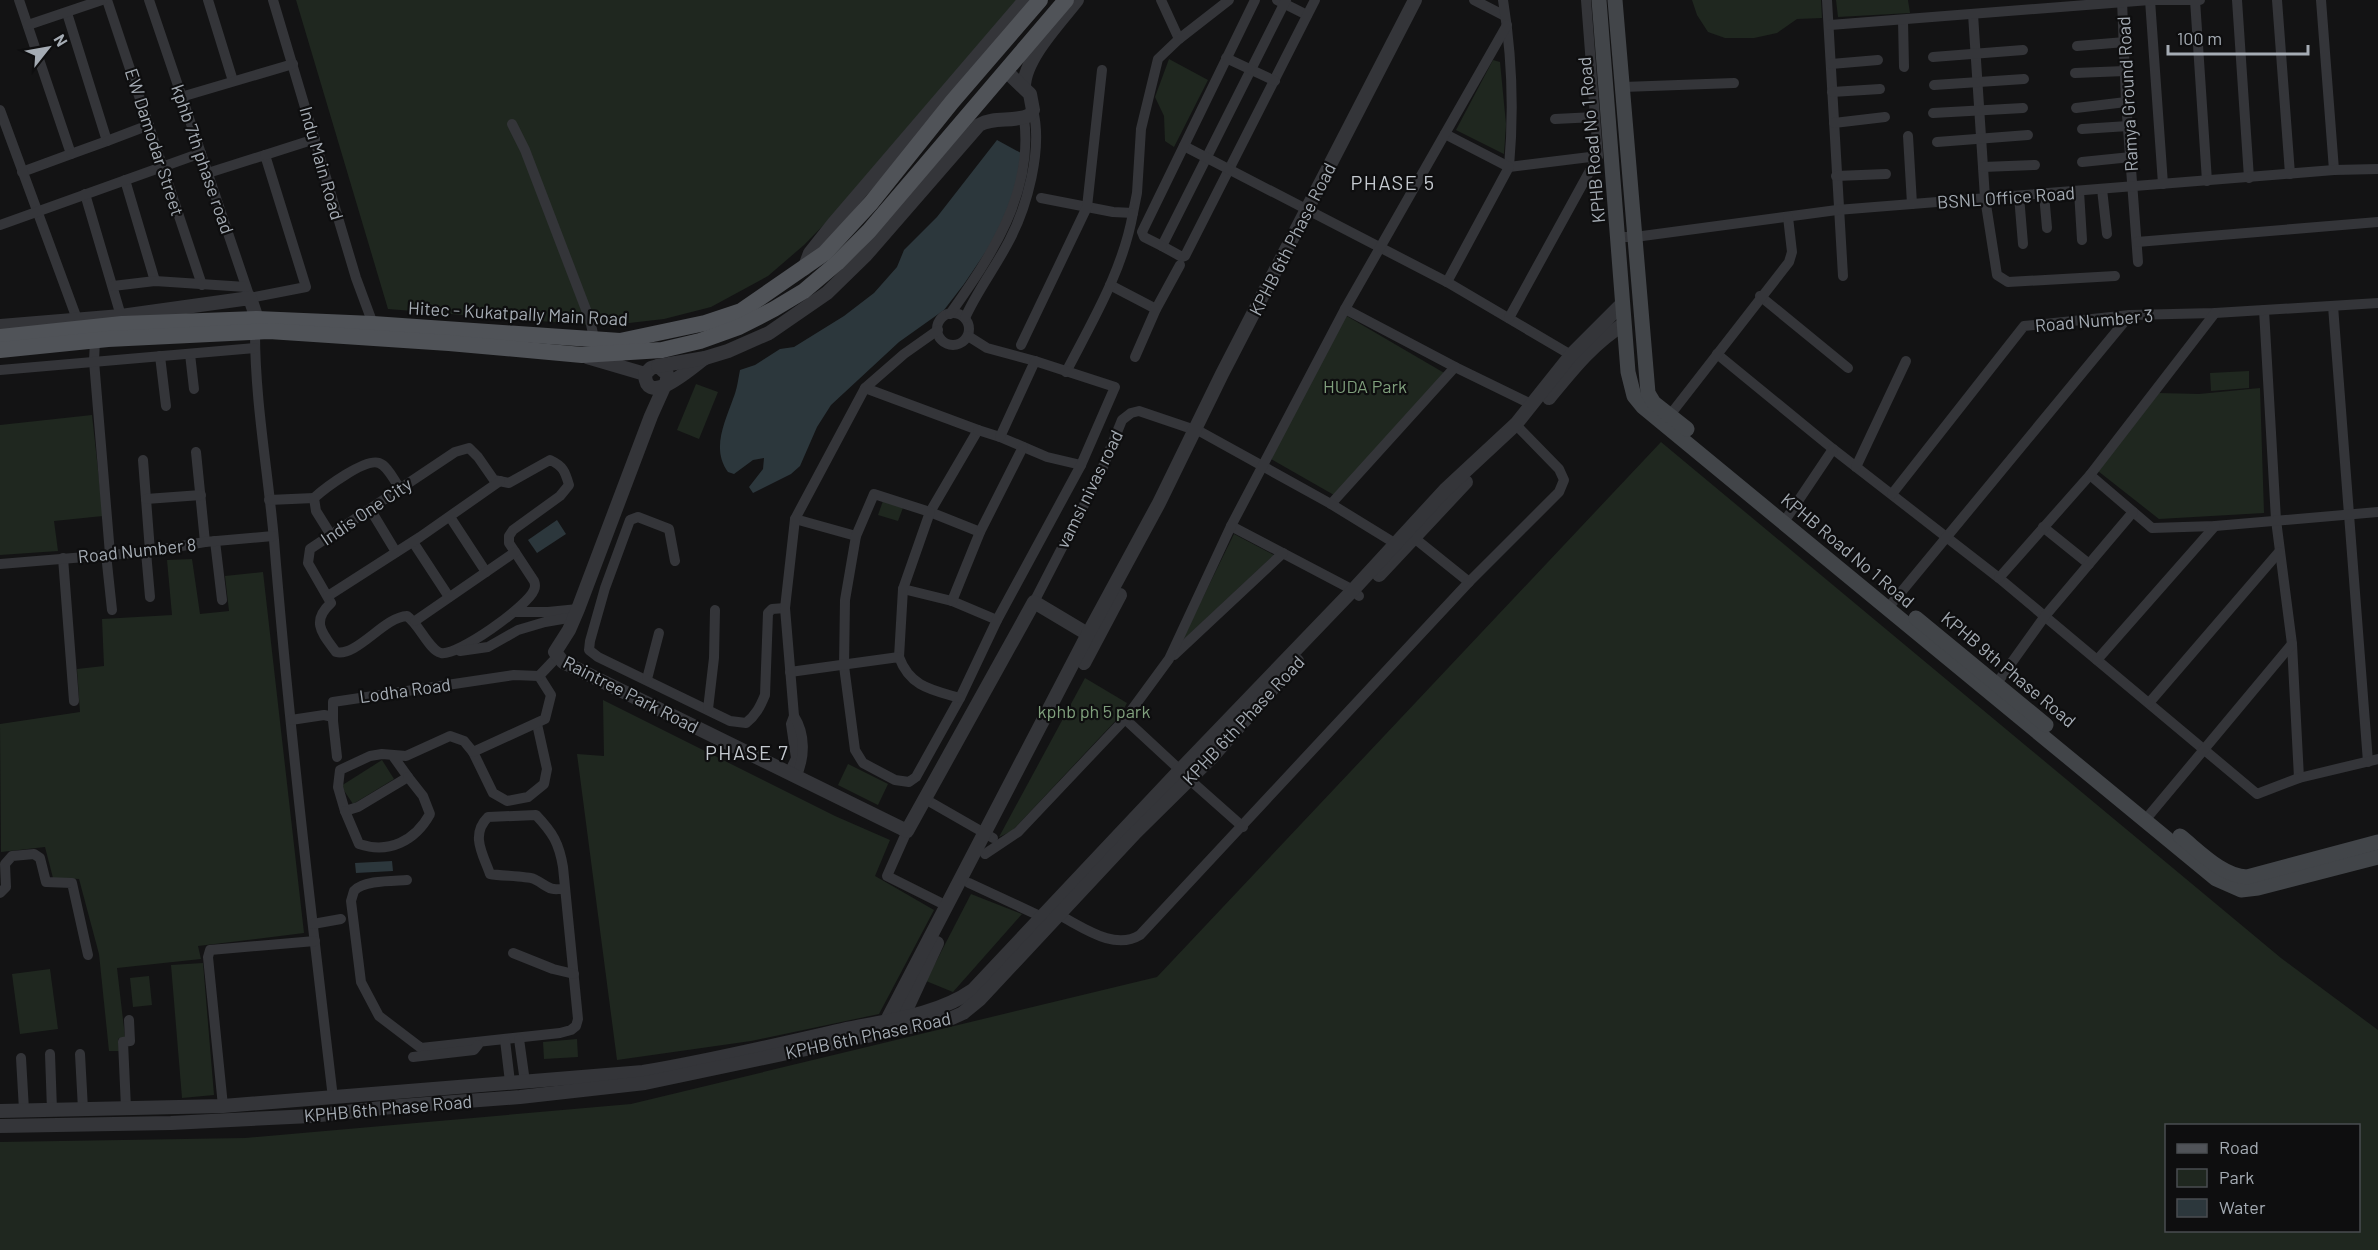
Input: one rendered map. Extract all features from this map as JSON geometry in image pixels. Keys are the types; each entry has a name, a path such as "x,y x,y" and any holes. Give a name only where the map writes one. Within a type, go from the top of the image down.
{"main road":[{"name":"Hitec - Kukatpally Main Road","path":"0,337 77,323 167,321 256,333 373,324 620,341 705,323 741,311 825,253 871,203 952,102 1040,0"},
{"path":"0,350 95,340 256,333 449,343 582,356 662,350 700,340 739,327 804,291 837,264 869,231 1066,0"},
{"name":"KPHB Road No 1 Road","path":"1599,0 1618,237 1621,305 1630,383 1643,407 1891,604 2148,817 2241,890 2258,888 2378,857"},
{"path":"1615,0 1648,393 1654,403 1788,516 1832,557"},
{"name":"KPHB 9th Phase Road","path":"1891,604 1997,683 2148,817"},
{"name":"KPHB Road No 1 Road","path":"2220,874 2247,877 2378,842"}],"street":[{"path":"19,0 71,154"},
{"path":"27,25 102,0"},
{"name":"EW Damodar Street","path":"107,0 202,285"},
{"name":"kphb 7th phase road","path":"148,0 248,293 256,333"},
{"path":"208,0 233,81"},
{"name":"Indu Main Road","path":"273,0 363,301 373,324"},
{"path":"804,269 810,254 833,224 1025,0"},
{"path":"1024,87 1027,70 1042,45 1077,0"},
{"path":"1161,0 1179,39"},
{"path":"1255,0 1142,232 1144,237 1182,256 1185,256 1315,0"},
{"name":"KPHB 6th Phase Road","path":"884,1027 947,906 989,836 1092,637 1176,487 1198,431 1415,0"},
{"name":"KPHB 6th Phase Road","path":"1310,212 1423,0"},
{"path":"1474,0 1506,20"},
{"path":"1447,282 1509,167 1513,123 1503,0"},
{"path":"1509,318 1598,156 1586,0"},
{"path":"1827,0 1830,25 1837,210 1843,276"},
{"path":"2150,0 2163,184"},
{"path":"2194,0 2207,181"},
{"path":"1830,25 2123,1 2200,0"},
{"path":"2237,0 2249,178"},
{"path":"2277,0 2290,174"},
{"path":"2321,0 2334,170"},
{"path":"1066,372 1110,285 1128,243 1137,193 1141,129 1158,59 1226,1"},
{"path":"1162,246 1208,158 1282,1 1307,15"},
{"name":"Ramya Ground Road","path":"2123,1 2126,102 2138,262"},
{"path":"67,13 107,141"},
{"path":"1972,14 1985,198 1995,270 2002,280 2008,282 2115,276"},
{"path":"1169,659 1262,466 1345,309 1445,134 1506,20"},
{"path":"1903,20 1904,67"},
{"path":"2077,46 2125,42"},
{"path":"1933,57 2023,50"},
{"path":"1226,58 1275,81"},
{"path":"1831,64 1878,60"},
{"path":"181,97 293,64"},
{"path":"793,775 796,758 791,724 794,716 784,608 795,519 865,388 904,354 938,330 941,320 950,314 997,244 1009,220 1019,189 1025,155 1030,94 1011,65"},
{"path":"1021,345 1087,207 1102,70"},
{"path":"2075,73 2125,71"},
{"path":"1934,85 2024,79"},
{"path":"1623,87 1734,82"},
{"path":"1832,93 1880,89"},
{"path":"2076,108 2126,102"},
{"path":"1934,113 2023,108"},
{"path":"965,318 1009,241 1023,207 1037,139 1029,114"},
{"path":"647,379 651,368 705,358 728,351 769,333 837,285 979,124 989,119 1029,114"},
{"path":"1,116 77,323"},
{"path":"1555,119 1595,117"},
{"path":"1834,123 1885,117"},
{"path":"512,124 525,150 590,320 594,338"},
{"path":"22,172 149,125"},
{"path":"2082,129 2128,126"},
{"path":"1445,134 1509,167 1598,156"},
{"path":"1937,142 2028,135"},
{"path":"1908,136 1912,204"},
{"path":"208,173 315,139"},
{"path":"1184,146 1447,282 1571,355"},
{"path":"0,225 201,153"},
{"path":"0,326 77,323 248,293 306,287 265,155"},
{"path":"2082,162 2131,157"},
{"path":"1983,167 2035,165"},
{"name":"BSNL Office Road","path":"1618,237 1635,237 1837,210 2334,170 2378,169"},
{"path":"1836,176 1886,174"},
{"path":"125,180 155,281"},
{"path":"2102,189 2107,234"},
{"path":"2079,191 2082,240"},
{"path":"85,194 121,316"},
{"path":"2044,194 2047,228"},
{"path":"2019,196 2023,244"},
{"path":"1041,198 1113,212 1133,213"},
{"path":"1670,415 1760,296 1789,262 1792,252 1788,217"},
{"path":"2137,242 2378,222"},
{"path":"1135,357 1156,309 1180,265"},
{"path":"113,286 155,281 202,285 248,293"},
{"path":"1110,285 1156,309"},
{"path":"1760,296 1848,368"},
{"name":"Road Number 3","path":"1892,494 2024,326 2130,315 2215,313 2378,303"},
{"name":"KPHB 6th Phase Road","path":"0,1126 171,1124 311,1116 400,1106 520,1097 884,1027 949,1004 973,990 1042,917 1185,775 1399,546 1445,490 1516,424 1571,355 1621,305"},
{"path":"1718,354 1833,449 1999,578 2257,794 2299,778 2373,761 2333,306"},
{"path":"1345,309 1533,405"},
{"path":"2264,310 2276,520 2292,644 2299,778"},
{"path":"1999,578 2090,475 2215,313"},
{"path":"938,330 942,340 951,345 961,343 968,336 969,327 965,318 958,314 950,314"},
{"path":"1891,604 2130,315"},
{"name":"KPHB 6th Phase Road","path":"1399,546 1413,537 1520,429 1588,352 1624,324"},
{"path":"0,370 190,354 256,333 285,679 333,1098"},
{"path":"968,336 987,348 1115,387 1082,465 997,620 960,698 916,777 909,782 895,780 863,763 855,750 844,666 845,600 856,537 874,494 930,512 980,532"},
{"path":"95,340 94,361 112,610"},
{"path":"190,354 194,389"},
{"path":"160,356 166,406"},
{"path":"582,356 647,379 656,389 664,387 705,358"},
{"path":"1000,437 1035,361"},
{"path":"1856,467 1906,361"},
{"path":"658,366 667,374 664,387"},
{"path":"1330,504 1455,367"},
{"name":"Raintree Park Road","path":"647,379 651,416"},
{"name":"Raintree Park Road","path":"664,387 557,656 907,831"},
{"path":"865,388 1000,437 1047,457 1082,465"},
{"name":"vamsi nivas road","path":"1034,602 1100,474 1122,420 1131,413 1139,411 1198,431 1330,504 1399,546"},
{"path":"1059,915 1112,941 1132,940 1140,935 1243,827 1469,582 1559,492 1564,480 1559,469 1520,429"},
{"path":"960,698 928,689 905,673 899,657 903,589 930,512 978,430"},
{"path":"952,601 980,532 1023,447"},
{"name":"Indis One City","path":"328,596 308,563 310,549 400,488 455,452 469,448 494,480 500,482"},
{"path":"1788,516 1833,449"},
{"path":"196,452 201,495 222,600"},
{"path":"143,460 150,597"},
{"path":"453,652 514,612 536,588 534,581 509,543 509,536 513,530 560,496 569,485 561,465 550,460 509,483 500,482 413,542 328,596 331,603 324,609 320,624 321,630 336,652 348,651 401,616 407,616 415,621 434,649 441,653 453,652 488,647 518,630 576,613"},
{"path":"269,500 314,498 366,463 377,462 383,465 400,488"},
{"path":"2090,475 2152,528 2216,526 2378,512"},
{"path":"146,499 201,495"},
{"path":"314,498 316,511 331,535"},
{"path":"370,509 396,552"},
{"path":"1997,683 2045,616 2133,512"},
{"path":"450,516 486,572"},
{"path":"675,561 669,529 638,517 630,520 605,588 589,650 598,657 730,721 746,723 755,716 765,695 768,613 772,609 784,608"},
{"path":"795,519 856,537"},
{"path":"1232,526 1356,593"},
{"path":"2097,660 2216,526"},
{"path":"2043,527 2089,564"},
{"name":"Road Number 8","path":"0,564 148,551 273,536"},
{"path":"1413,537 1469,582"},
{"path":"413,542 449,597"},
{"path":"415,621 515,552"},
{"path":"2149,703 2280,552"},
{"path":"985,854 1018,832 1125,719 1169,659 1283,553"},
{"path":"63,558 74,701"},
{"path":"903,589 952,601 997,620"},
{"path":"947,906 887,876 907,831 1034,602 1092,637"},
{"path":"708,709 714,658 716,610"},
{"path":"514,612 576,613"},
{"path":"518,630 533,612"},
{"path":"647,679 659,633"},
{"path":"2148,817 2292,644"},
{"path":"540,673 557,656"},
{"path":"540,673 557,656"},
{"path":"790,672 899,657"},
{"path":"540,673 554,686 555,693"},
{"path":"473,752 545,719 551,695 540,673"},
{"name":"Lodha Road","path":"330,717 333,702 338,700 540,673"},
{"path":"291,720 324,715 330,717 337,757"},
{"path":"1125,719 1243,827"},
{"path":"393,756 423,796 430,814 417,832 400,844 386,849 371,848 359,844 345,811 338,787 340,770 370,756 382,754 406,756 450,736 464,741 473,752 493,793 507,801 528,797 544,784 547,769 537,724"},
{"name":"KPHB 6th Phase Road","path":"900,1023 952,1018 970,1008 1072,903 1185,775"},
{"path":"345,811 358,807 408,777"},
{"path":"925,799 989,836"},
{"path":"407,880 380,881 360,887 354,891 351,901 361,982 379,1016 421,1048 519,1040 560,1033 576,1026 578,1019 574,974 565,888 560,847 550,830 536,815 488,817 480,825 478,837 490,874 532,878 543,886 555,890 565,888"},
{"name":"KPHB 6th Phase Road","path":"900,1023 985,854 989,836"},
{"path":"0,893 6,887 5,864 12,856 34,854 40,858 46,882 72,883 88,955"},
{"path":"969,883 1042,917"},
{"path":"313,924 341,919"},
{"path":"223,1106 208,957 210,950 315,941"},
{"path":"513,953 553,969 574,974"},
{"path":"126,1108 123,1042 130,1041 129,1020"},
{"path":"505,1040 510,1083"},
{"path":"519,1040 525,1082"},
{"path":"413,1057 474,1050 480,1043"},
{"path":"50,1054 52,1110"},
{"path":"80,1054 83,1109"},
{"path":"21,1058 24,1110"},
{"name":"KPHB 6th Phase Road","path":"0,1111 223,1106 525,1082 611,1081"}],"green space":[{"path":"296,0 1028,0 861,187 804,245 768,276 711,307 664,319 603,326 388,309"},
{"path":"1692,0 1821,0 1822,18 1797,19 1777,33 1754,38 1725,38 1708,32 1697,15"},
{"path":"1836,0 1908,0 1910,13 1838,17"},
{"path":"1169,59 1208,80 1174,147 1165,141 1164,116 1155,97"},
{"path":"1493,60 1500,62 1506,124 1504,154 1456,130"},
{"name":"HUDA Park","path":"1345,315 1446,374 1334,495 1271,459"},
{"path":"2249,371 2249,388 2211,391 2210,373"},
{"path":"696,384 718,392 699,439 677,430"},
{"path":"2260,388 2264,513 2159,519 2098,471 2159,393 2199,394"},
{"path":"92,415 103,516 54,521 58,551 0,555 0,425"},
{"path":"1661,442 2281,958 2378,1030 2378,1250 0,1250 0,1142 245,1138 631,1104 1157,977"},
{"path":"884,498 904,505 898,521 878,515"},
{"path":"1234,534 1274,555 1181,642"},
{"path":"192,559 200,614 229,611 225,576 263,572 304,933 198,946 201,959 117,968 125,1037 118,1039 119,1051 109,1051 99,954 79,879 53,878 45,847 1,852 0,724 80,712 77,669 104,666 102,619 172,615 167,560"},
{"name":"kphb ph 5 park","path":"1085,678 1127,703 1120,716 1012,831 999,837"},
{"path":"603,700 835,816 890,840 875,876 934,910 879,1014 751,1041 617,1060 577,754 604,756"},
{"path":"382,760 394,779 353,804 341,786"},
{"path":"848,764 888,784 878,805 838,785"},
{"path":"971,894 1022,914 953,992 926,981"},
{"path":"203,963 214,1095 182,1098 171,965"},
{"path":"50,969 58,1029 20,1034 12,974"},
{"path":"149,976 152,1005 133,1007 130,978"},
{"path":"577,1039 578,1057 544,1059 543,1042"}],"water":[{"path":"997,140 1021,153 1016,184 1005,217 993,241 964,284 944,310 899,342 831,405 817,427 800,466 791,474 753,493 749,487 763,469 764,458 753,460 734,474 728,472 720,454 721,436 736,392 740,370 755,365 780,349 794,347 844,316 874,293 897,267 904,250 937,217"},
{"path":"557,520 566,534 537,553 528,540"},
{"path":"392,861 393,871 356,873 355,863"}],"district":[{"name":"PHASE 5","path":"1393,182"},
{"name":"PHASE 7","path":"747,752"}]}
